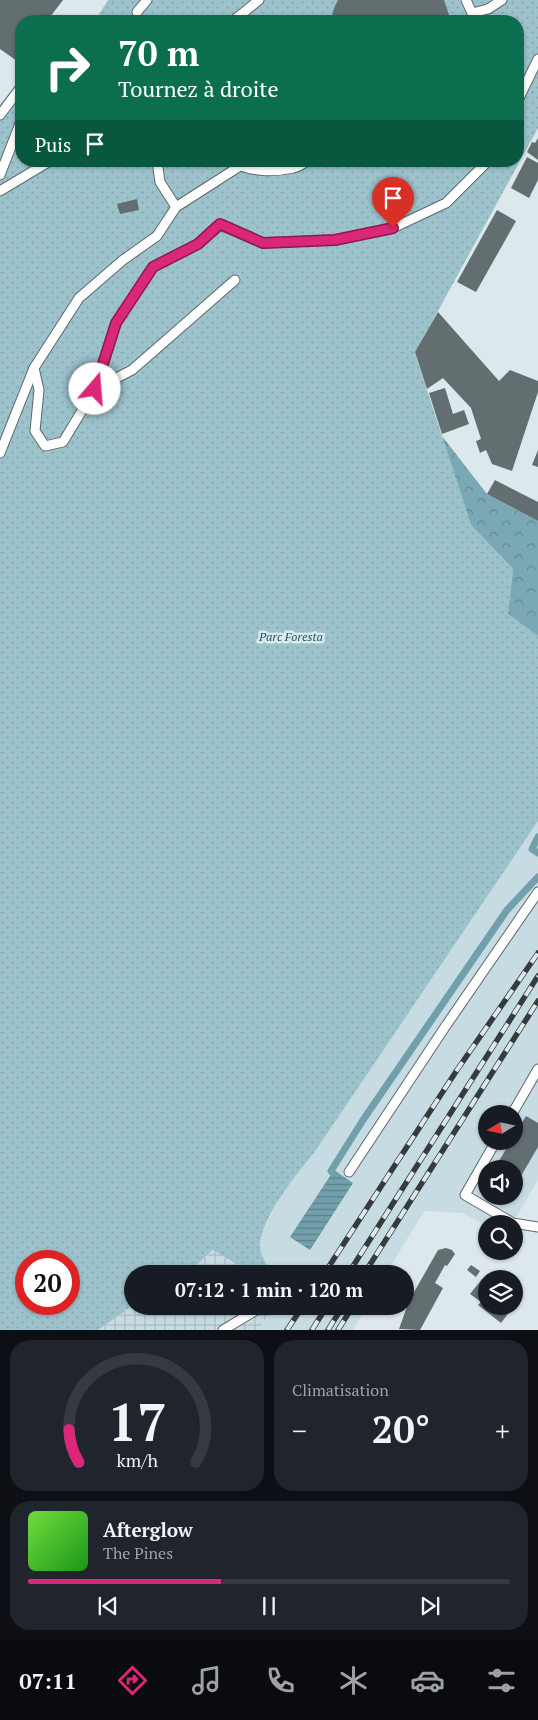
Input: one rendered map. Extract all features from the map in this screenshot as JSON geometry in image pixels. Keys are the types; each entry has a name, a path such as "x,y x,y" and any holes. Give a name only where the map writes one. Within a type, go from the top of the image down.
{"lane":[{"path":"137,12 147,0"},
{"path":"240,15 259,0"},
{"path":"466,0 472,15"},
{"path":"477,15 502,0"},
{"path":"524,88 538,59"},
{"path":"0,115 15,95"},
{"path":"0,175 15,136"},
{"path":"0,191 40,167"},
{"path":"159,167 160,182 176,207"},
{"path":"0,452 34,368 78,298 123,260 157,236 176,207 233,167"},
{"path":"251,167 270,171 296,167"},
{"path":"34,368 40,390 36,431 45,446 63,442 95,389 116,323 153,267 198,244 220,224 263,243 335,240 393,228 446,203 482,167"},
{"path":"95,389 132,370 234,280"},
{"path":"348,1172 538,892"},
{"path":"517,1105 538,1069"},
{"path":"491,1150 465,1194 513,1223 538,1227"},
{"path":"224,1330 248,1315"}],"shaded area":[{"path":"538,821 538,1180 517,1215 478,1215 478,1221 463,1213 424,1211 391,1265 267,1265 259,1247 263,1229 285,1188 314,1153"},
{"path":"334,1170 353,1183 310,1250 290,1237"},
{"path":"214,1250 239,1265 197,1265"},
{"path":"124,1312 124,1315 268,1315 259,1330 98,1330"},
{"path":"268,1315 362,1315 353,1330 259,1330"}],"green space":[{"path":"108,0 538,0 538,128 524,154 524,15 99,15"},
{"name":"Parc Foresta","path":"15,86 15,167 517,167 415,353 471,525 513,569 508,614 538,636 538,821 314,1153 289,1184 273,1210 266,1223 260,1246 267,1265 239,1265 213,1250 197,1265 124,1265 124,1312 98,1330 0,1330 0,105"},
{"path":"442,436 487,494 538,521 538,636 508,614 513,569 471,525"}],"building":[{"path":"0,0 63,0 52,15 15,15 15,60 0,49"},
{"path":"338,0 444,0 449,15 332,15"},
{"path":"538,138 538,160 527,152 532,142 535,143"},
{"path":"527,157 538,163 538,180 529,198 511,188 522,167 524,167"},
{"path":"137,199 139,210 120,214 117,204"},
{"path":"497,210 516,221 476,292 457,282"},
{"path":"438,312 499,381 510,370 538,381 538,392 512,471 492,464 486,450 480,453 476,441 481,439 471,408 443,378 427,389 415,352"},
{"path":"445,388 453,414 464,410 469,424 442,434 429,393"},
{"path":"538,450 538,467 532,465"},
{"path":"495,480 538,502 538,521 487,494"},
{"path":"526,1116 538,1123 538,1147 523,1173 523,1160 499,1160 506,1150 523,1150 523,1121"},
{"path":"446,1248 452,1250 455,1254 447,1266 445,1265 435,1283 443,1288 420,1330 399,1329 404,1315 414,1315 414,1292 438,1250"},
{"path":"471,1265 478,1270 478,1274 476,1277 467,1270"},
{"path":"478,1284 478,1300 470,1294"},
{"path":"491,1315 507,1315 501,1323"}],"waterway":[{"path":"538,837 532,849 538,853"},
{"path":"332,1172 363,1120 507,910 538,877"}],"railway":[{"path":"330,1265 457,1070 538,953"},
{"path":"354,1265 538,976"},
{"path":"370,1265 538,1001"},
{"path":"287,1330 297,1315"},
{"path":"312,1330 321,1315"},
{"path":"328,1330 337,1315"},
{"path":"338,1330 347,1315"}],"route":[{"path":"95,389 116,323 153,267 198,244 220,224 263,243 335,240 393,228"}]}
